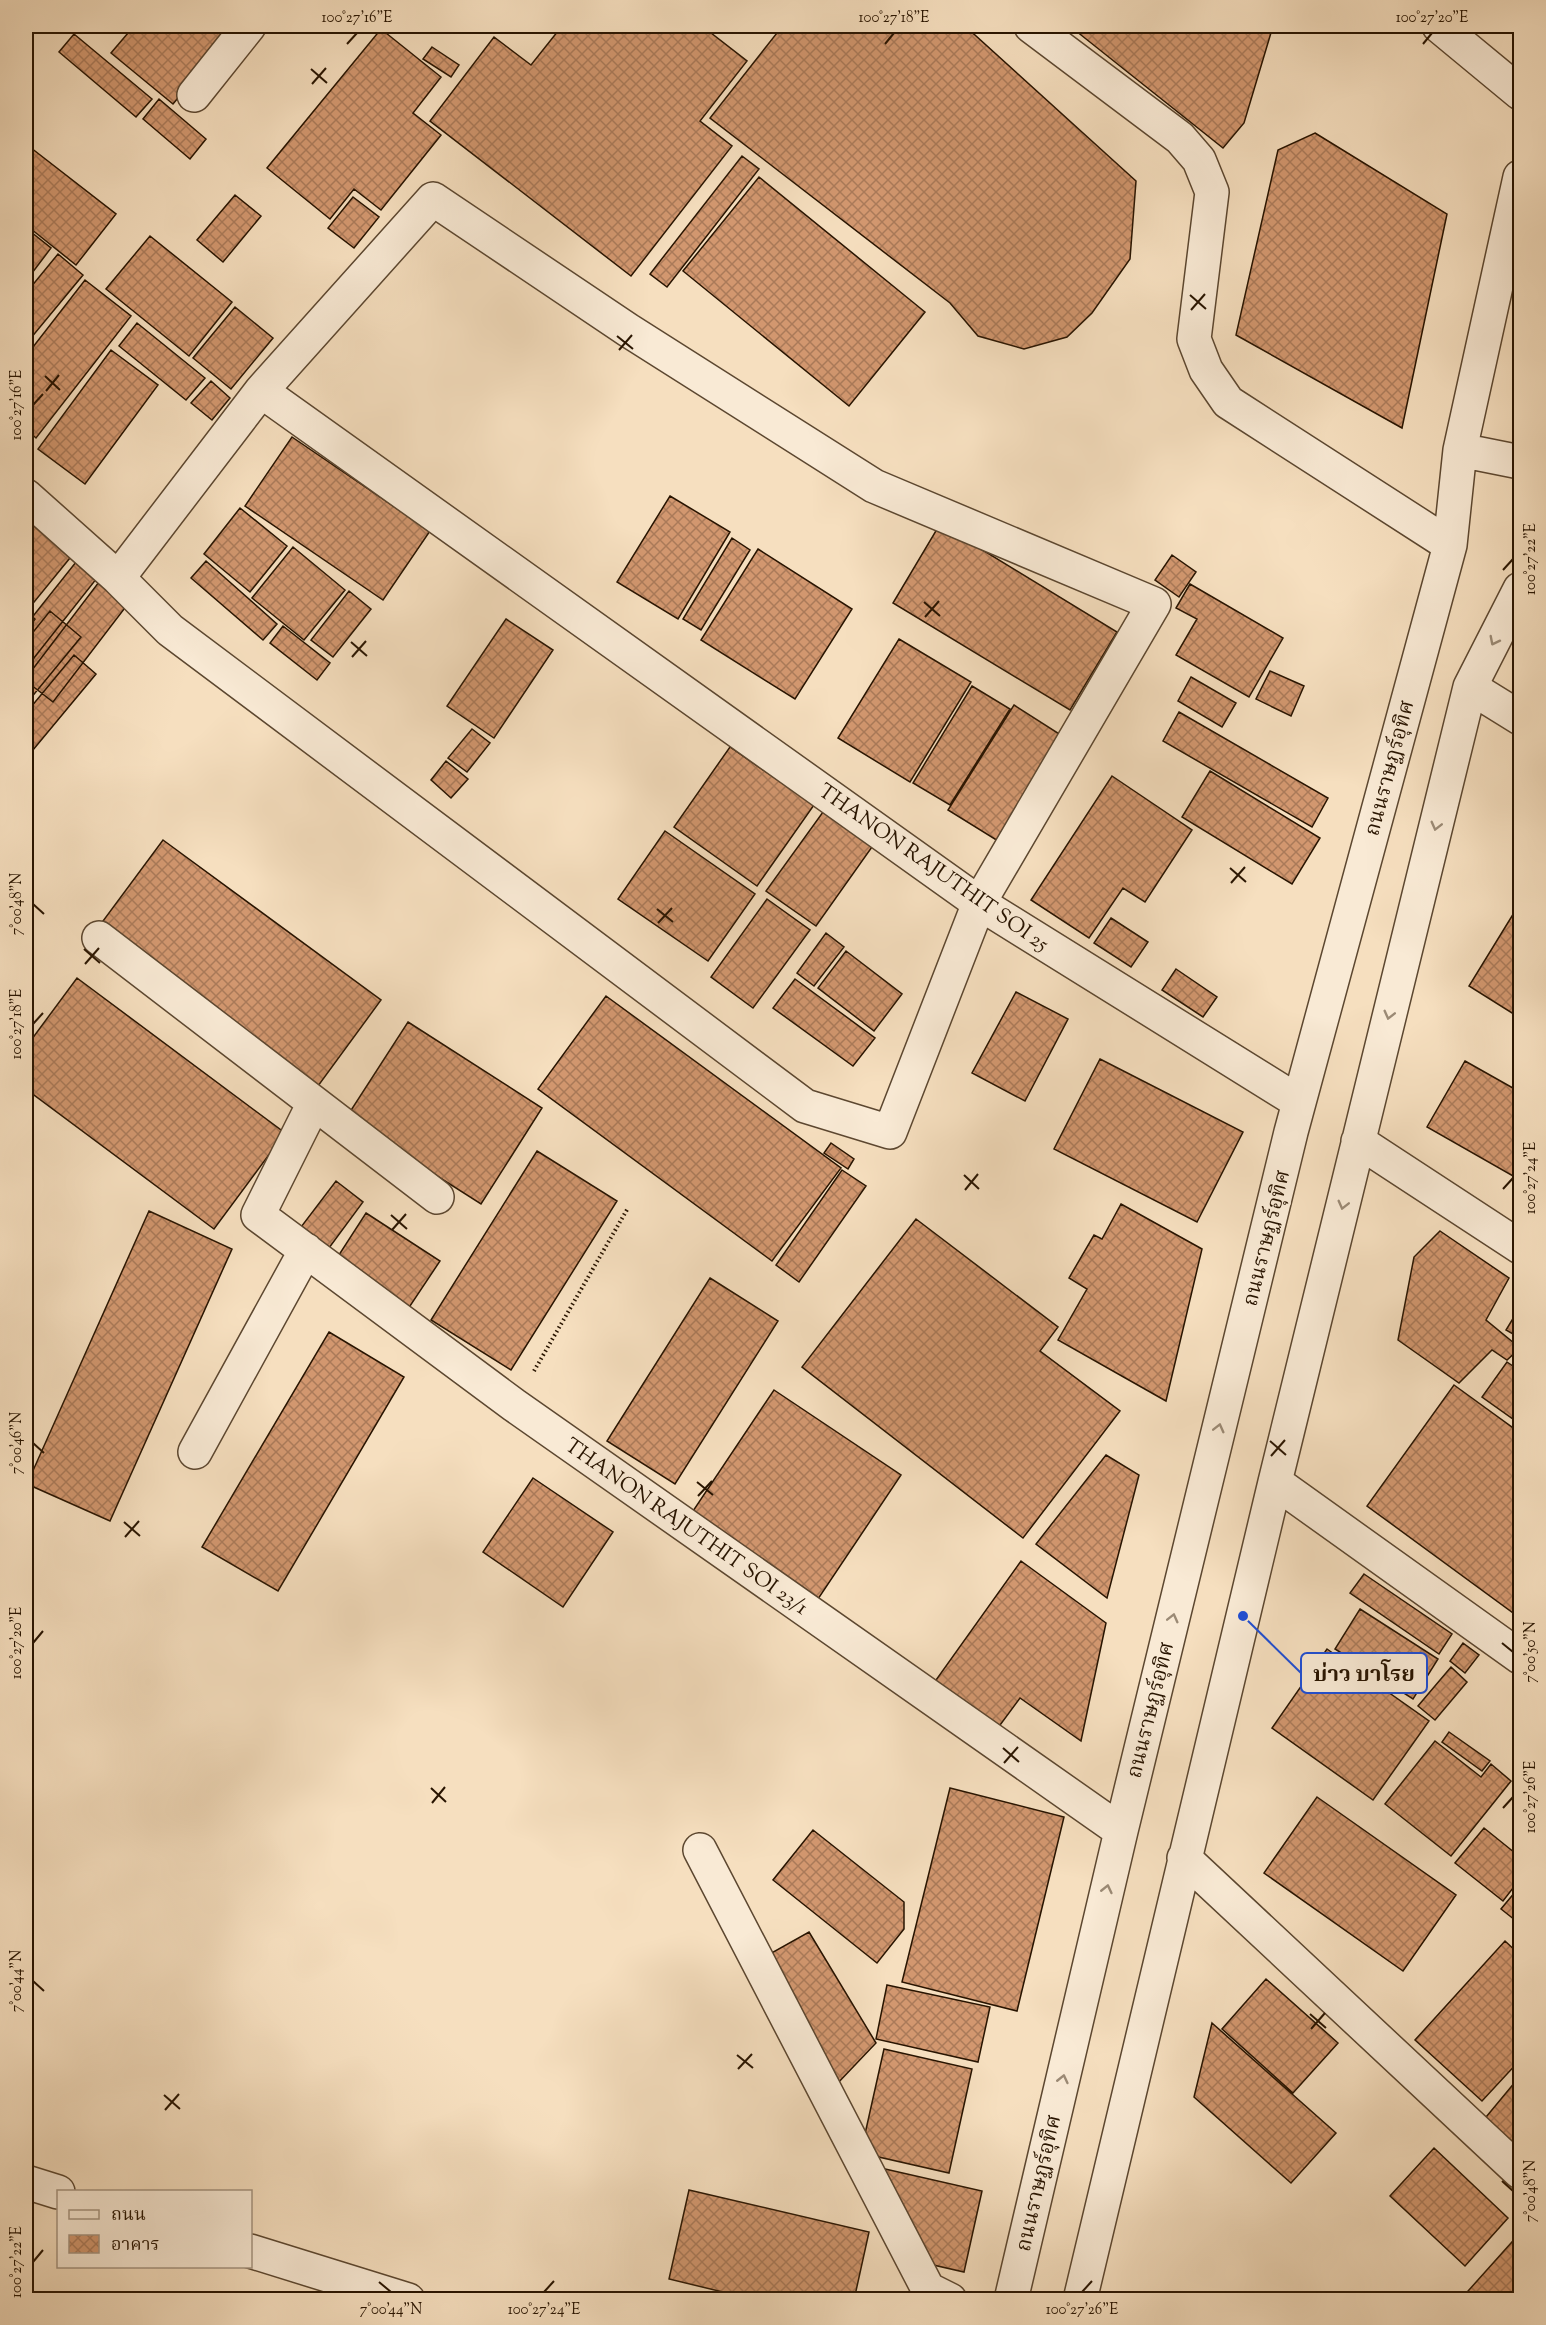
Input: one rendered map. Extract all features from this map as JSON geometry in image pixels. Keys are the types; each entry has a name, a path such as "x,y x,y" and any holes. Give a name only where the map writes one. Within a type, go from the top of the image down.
{"street":[{"path":"194,95 249,26"},
{"path":"1031,26 1180,138 1198,160 1212,192 1194,339 1206,370 1228,402 1450,545"},
{"path":"1439,26 1521,93"},
{"name":"ถนนราษฏร์อุทิศ","path":"1011,2300 1121,1831 1299,1102 1450,545 1460,450 1521,177"},
{"path":"26,496 118,578 170,630 805,1106 890,1132 979,903 1154,604 874,486 628,330 433,199 261,391 118,578"},
{"name":"THANON RAJUTHIT SOI 25","path":"261,391 979,903 1299,1102"},
{"path":"1460,450 1521,462"},
{"path":"1080,2300 1184,1858 1470,687 1521,588"},
{"path":"1470,687 1521,718"},
{"path":"99,938 437,1197"},
{"name":"THANON RAJUTHIT SOI 23/1","path":"314,1102 258,1215 514,1405 1121,1831"},
{"path":"1358,1141 1521,1247"},
{"path":"195,1452 306,1250"},
{"path":"1275,1482 1521,1657"},
{"path":"700,1850 928,2289 950,2300"},
{"path":"1184,1858 1521,2172"},
{"path":"26,2182 57,2192"},
{"path":"252,2252 408,2300"}],"path":[{"path":"514,1405 628,1208"}],"building":[{"path":"134,26 238,26 173,104 111,53"},
{"path":"562,26 702,26 747,61 700,121 732,146 631,276 430,121 494,37 531,65"},
{"path":"768,26 965,26 1136,181 1130,259 1092,313 1067,337 1024,349 978,336 950,303 710,118 777,33"},
{"path":"1080,26 1273,26 1244,123 1223,148 1076,31"},
{"path":"381,29 441,77 413,113 441,135 381,210 354,189 330,219 267,168"},
{"path":"74,34 152,99 136,117 59,52"},
{"path":"432,47 459,65 451,77 423,59"},
{"path":"159,99 206,139 190,159 143,119"},
{"path":"1315,133 1447,214 1402,428 1236,335 1278,150"},
{"path":"26,144 116,214 76,265 26,225"},
{"path":"742,156 759,169 667,287 650,274"},
{"path":"759,177 925,312 849,406 683,271"},
{"path":"235,195 261,216 223,262 197,240"},
{"path":"353,197 379,217 354,248 328,228"},
{"path":"26,228 51,248 26,281"},
{"path":"150,236 232,302 189,356 106,289"},
{"path":"58,254 83,275 26,344 26,293"},
{"path":"85,280 131,316 36,438 26,429 26,356"},
{"path":"235,307 273,338 231,389 193,358"},
{"path":"137,323 205,378 186,400 119,346"},
{"path":"111,350 158,385 85,484 38,449"},
{"path":"211,381 230,398 212,420 191,403"},
{"path":"292,437 430,531 383,600 245,506"},
{"path":"670,496 730,532 678,619 617,582"},
{"path":"240,508 287,546 250,592 204,554"},
{"path":"29,516 74,553 26,612 26,520"},
{"path":"940,524 1117,632 1070,710 893,603"},
{"path":"732,538 750,550 701,630 683,619"},
{"path":"293,547 345,590 304,640 252,598"},
{"path":"758,549 852,609 795,699 701,640"},
{"path":"1172,555 1196,572 1179,597 1155,580"},
{"path":"80,557 101,573 26,668 26,625"},
{"path":"206,561 277,624 263,640 191,578"},
{"path":"102,578 131,600 53,702 26,681 26,678"},
{"path":"1190,584 1283,638 1249,697 1176,655 1197,619 1176,608"},
{"path":"349,591 371,609 333,657 311,640"},
{"path":"26,611 35,619 26,631"},
{"path":"50,611 81,637 26,704 26,641"},
{"path":"506,619 553,650 494,738 447,706"},
{"path":"283,626 330,663 317,680 270,643"},
{"path":"899,639 971,682 910,782 838,738"},
{"path":"74,655 96,674 33,750 26,744 26,713"},
{"path":"1270,671 1304,686 1291,716 1256,699"},
{"path":"1191,677 1236,703 1222,727 1178,701"},
{"path":"972,686 1010,709 950,805 913,783"},
{"path":"1014,705 1064,737 998,841 948,810"},
{"path":"1179,712 1328,798 1312,827 1163,741"},
{"path":"472,729 490,743 467,772 448,758"},
{"path":"730,747 814,805 757,886 674,827"},
{"path":"446,761 468,779 451,798 431,780"},
{"path":"1210,771 1320,838 1292,884 1182,817"},
{"path":"1112,776 1192,830 1145,902 1123,888 1089,938 1031,900"},
{"path":"823,812 872,847 816,926 766,891"},
{"path":"665,831 755,894 708,961 618,899"},
{"path":"163,840 381,1000 318,1086 100,925"},
{"path":"767,899 810,930 753,1008 711,977"},
{"path":"1520,903 1520,1018 1469,986"},
{"path":"1111,918 1148,942 1131,967 1094,943"},
{"path":"826,933 844,947 814,986 797,973"},
{"path":"846,951 902,994 874,1031 818,988"},
{"path":"1176,969 1217,997 1203,1017 1162,990"},
{"path":"77,978 285,1133 214,1229 26,1089 26,1047"},
{"path":"795,979 875,1038 853,1066 773,1008"},
{"path":"1016,992 1068,1019 1025,1101 972,1073"},
{"path":"606,996 841,1168 772,1261 538,1089"},
{"path":"408,1022 542,1108 481,1204 346,1118"},
{"path":"1100,1059 1243,1132 1197,1222 1054,1149"},
{"path":"1465,1061 1520,1092 1520,1180 1427,1127"},
{"path":"831,1143 854,1159 848,1169 824,1153"},
{"path":"537,1151 617,1201 511,1370 431,1320"},
{"path":"842,1170 866,1186 799,1282 776,1265"},
{"path":"336,1181 363,1202 329,1248 301,1227"},
{"path":"1121,1204 1202,1249 1166,1401 1058,1340 1087,1289 1069,1278 1094,1235 1102,1239"},
{"path":"149,1211 232,1249 110,1521 27,1484"},
{"path":"366,1213 440,1261 408,1309 335,1261"},
{"path":"916,1219 1058,1327 1040,1351 1120,1411 1023,1538 802,1367"},
{"path":"1440,1231 1509,1278 1486,1320 1520,1348 1507,1360 1492,1350 1459,1383 1398,1340 1414,1257"},
{"path":"710,1278 778,1321 675,1484 607,1441"},
{"path":"1520,1307 1520,1338 1506,1330"},
{"path":"329,1332 404,1377 278,1591 202,1547"},
{"path":"1507,1362 1520,1371 1520,1424 1482,1397"},
{"path":"1454,1385 1520,1433 1520,1618 1367,1506"},
{"path":"774,1390 901,1475 818,1599 691,1514"},
{"path":"1106,1455 1139,1475 1107,1598 1036,1544"},
{"path":"533,1478 613,1532 563,1607 483,1552"},
{"path":"1021,1561 1106,1623 1081,1741 1020,1698 989,1740 926,1694"},
{"path":"1364,1574 1452,1634 1439,1654 1350,1593"},
{"path":"1360,1609 1438,1659 1413,1699 1335,1649"},
{"path":"1463,1643 1479,1655 1465,1673 1450,1661"},
{"path":"1327,1649 1429,1721 1373,1800 1272,1728"},
{"path":"1451,1667 1467,1682 1435,1720 1418,1706"},
{"path":"1449,1732 1490,1761 1482,1771 1442,1742"},
{"path":"1435,1741 1481,1777 1491,1764 1511,1781 1451,1856 1385,1804"},
{"path":"950,1788 1064,1817 1017,2011 902,1982"},
{"path":"1317,1797 1456,1895 1403,1971 1264,1873"},
{"path":"1484,1828 1520,1857 1520,1879 1503,1901 1455,1863"},
{"path":"813,1830 904,1902 904,1929 877,1963 773,1880"},
{"path":"1520,1886 1520,1924 1501,1909"},
{"path":"809,1932 876,2043 835,2086 759,1960"},
{"path":"1505,1941 1520,1955 1520,2060 1482,2101 1415,2040"},
{"path":"1266,1979 1338,2043 1293,2093 1222,2029"},
{"path":"887,1985 990,2007 978,2062 876,2039"},
{"path":"1212,2023 1336,2133 1291,2183 1194,2097"},
{"path":"884,2049 972,2069 949,2173 870,2155 863,2143"},
{"path":"1520,2076 1520,2133 1504,2152 1477,2128"},
{"path":"1434,2148 1508,2218 1465,2266 1390,2196"},
{"path":"872,2166 982,2191 964,2272 916,2261"},
{"path":"689,2190 869,2232 854,2300 756,2300 669,2279"},
{"path":"1520,2233 1520,2300 1460,2300"}],"place":[{"name":"บ่าว บาโรย","path":"1243,1616"}]}
